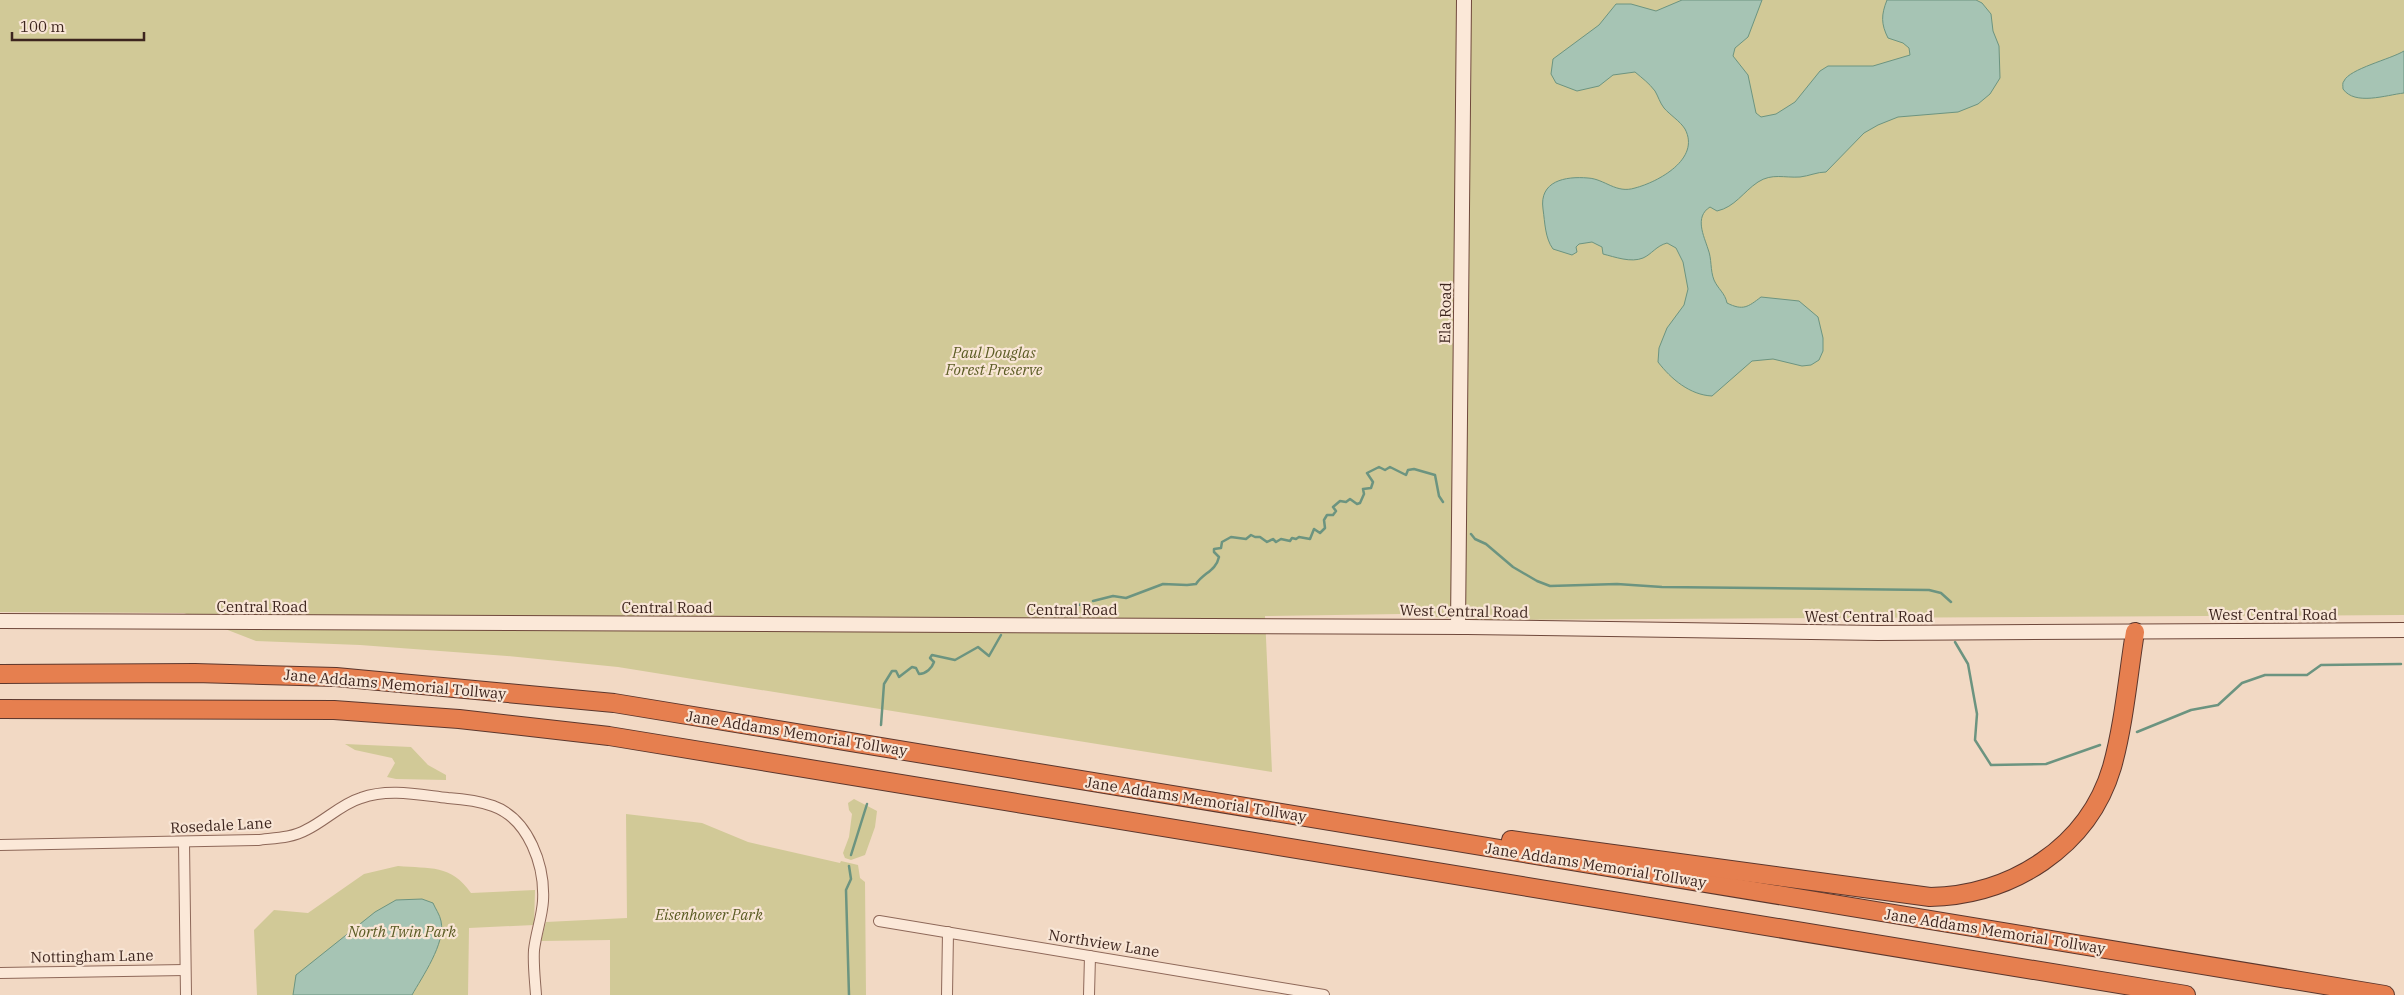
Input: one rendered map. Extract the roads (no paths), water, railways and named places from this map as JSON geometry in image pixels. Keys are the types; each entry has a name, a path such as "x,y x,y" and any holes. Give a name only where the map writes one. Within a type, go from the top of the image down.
{"highway":[{"path":"1321,820 1575,848 1910,895 1944,897 1975,892 2006,883 2043,863 2071,839 2096,804 2112,768 2135,632"},
{"name":"Jane Addams Memorial Tollway","path":"0,674 214,674 336,677 614,703 2385,995"},
{"name":"Jane Addams Memorial Tollway","path":"0,709 334,710 459,719 609,736 2186,995"},
{"path":"2119,984 2156,995"}],"street":[{"name":"Ela Road","path":"1458,627 1464,0"},
{"name":"Central Road","path":"0,621 1333,626"},
{"name":"West Central Road","path":"1333,626 1878,634 2404,630"},
{"name":"Rosedale Lane","path":"0,845 258,840 305,831 362,798 386,793 408,793 463,799 494,806 509,816 519,826 538,859 543,901 534,950 536,995"},
{"path":"184,842 186,995"},
{"name":"Northview Lane","path":"879,921 1324,995"},
{"path":"946,995 948,932"},
{"path":"1089,995 1090,956"},
{"name":"Nottingham Lane","path":"0,973 185,970"}],"waterway":[{"path":"1093,601 1113,596 1126,598 1163,584 1196,584 1215,566 1219,557 1214,552 1214,549 1221,548 1222,542 1231,537 1246,539 1251,535 1260,537 1267,542 1273,539 1276,542 1281,539 1290,541 1292,538 1296,539 1299,537 1310,539 1314,529 1320,533 1325,528 1324,520 1327,515 1333,515 1336,511 1333,507 1340,501 1346,502 1350,499 1357,504 1360,503 1364,494 1363,489 1371,488 1373,482 1367,473 1379,467 1385,470 1390,467 1406,475 1408,470 1414,469 1435,475 1439,496 1443,502"},
{"path":"1471,534 1513,567 1550,586 1617,584 1662,587 1929,590 1941,593 1951,602"},
{"path":"1032,614 1083,604"},
{"path":"881,725 884,684 892,671 896,671 899,677 912,667 916,668 919,674 922,674 933,664 934,662 930,658 932,655 955,660 978,647 989,656 1001,635"},
{"path":"1955,642 1968,664 1977,714 1975,740 1991,765 2046,764 2100,745"},
{"path":"2137,732 2191,710 2218,705 2242,683 2265,675 2307,675 2321,665 2401,664"},
{"path":"851,855 867,804"},
{"path":"849,866 851,879 846,890 849,995"}],"park label":[{"name":"Paul Douglas Forest Preserve","path":"994,360"},
{"name":"Eisenhower Park","path":"709,914"},
{"name":"North Twin Park","path":"402,931"}]}
